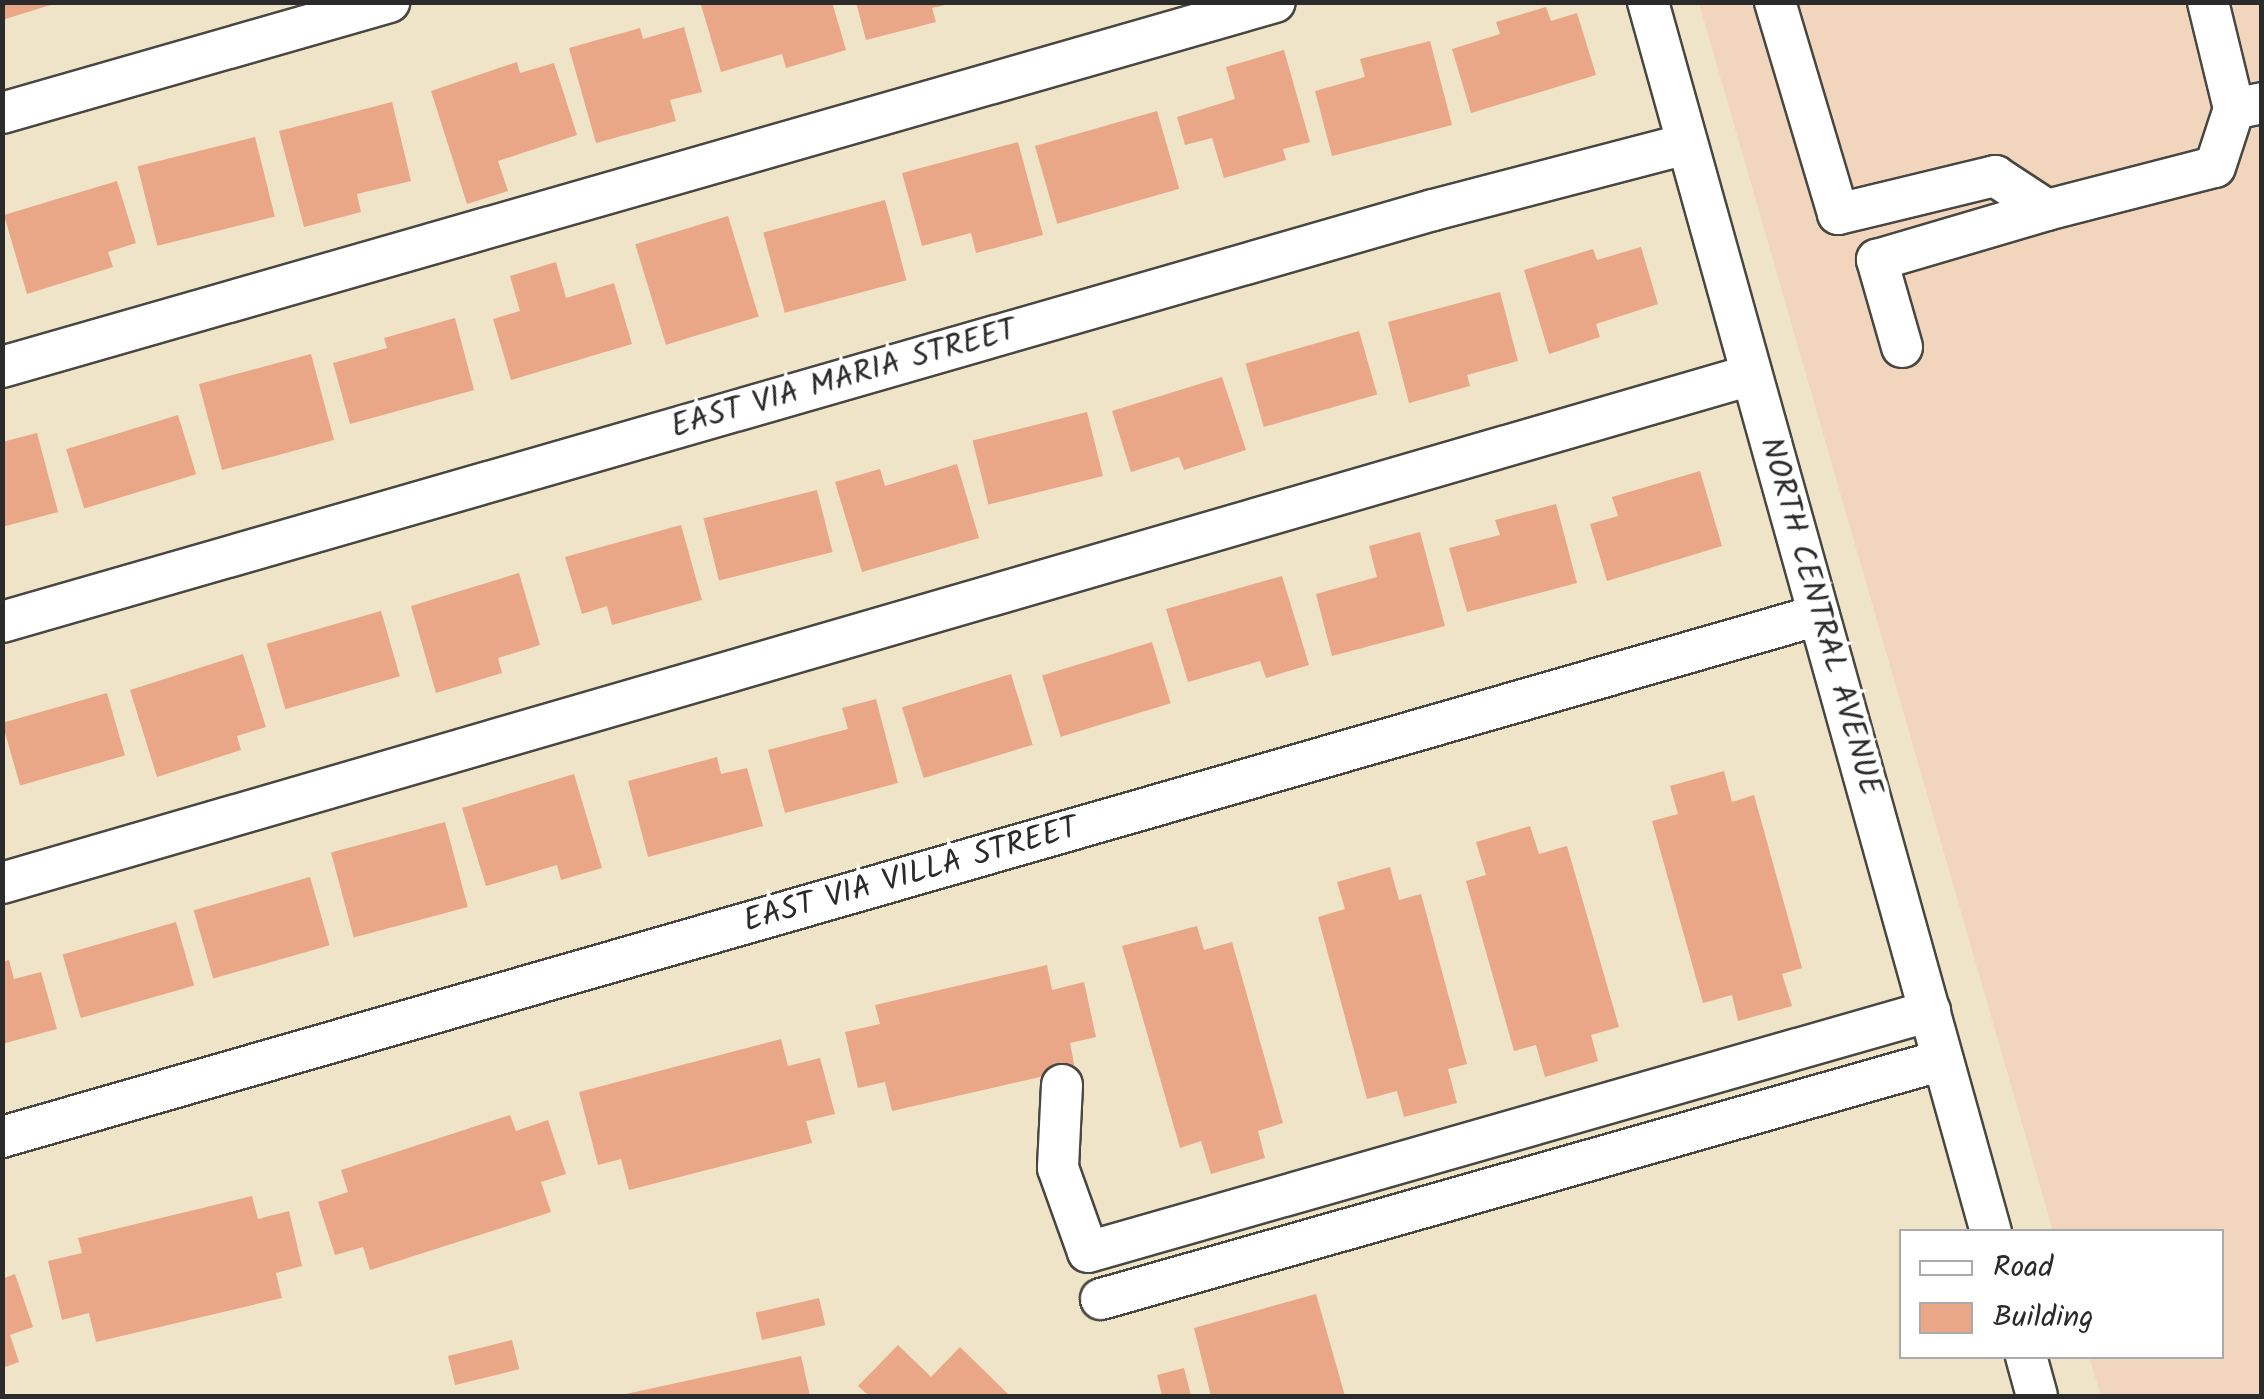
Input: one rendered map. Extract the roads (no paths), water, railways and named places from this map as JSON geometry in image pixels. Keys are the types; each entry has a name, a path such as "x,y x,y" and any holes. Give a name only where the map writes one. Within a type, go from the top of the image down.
{"street":[{"path":"2,113 389,2"},
{"path":"2,367 1275,2"},
{"name":"NORTH CENTRAL AVENUE","path":"1648,2 1990,1229"},
{"path":"1775,2 1838,214 1994,176 2046,210"},
{"path":"1902,347 1876,260 2215,166 2248,106 2208,2"},
{"name":"EAST VIA MARIA STREET","path":"2,622 1433,210 1687,144"},
{"path":"2,884 1752,374"},
{"name":"EAST VIA VILLA STREET","path":"2,1137 1819,615"},
{"path":"1062,1085 1058,1168 1088,1252 1930,1012"},
{"path":"1809,1046 1823,1094"},
{"path":"1102,1298 1943,1060"},
{"path":"2027,1359 2038,1396"}]}
